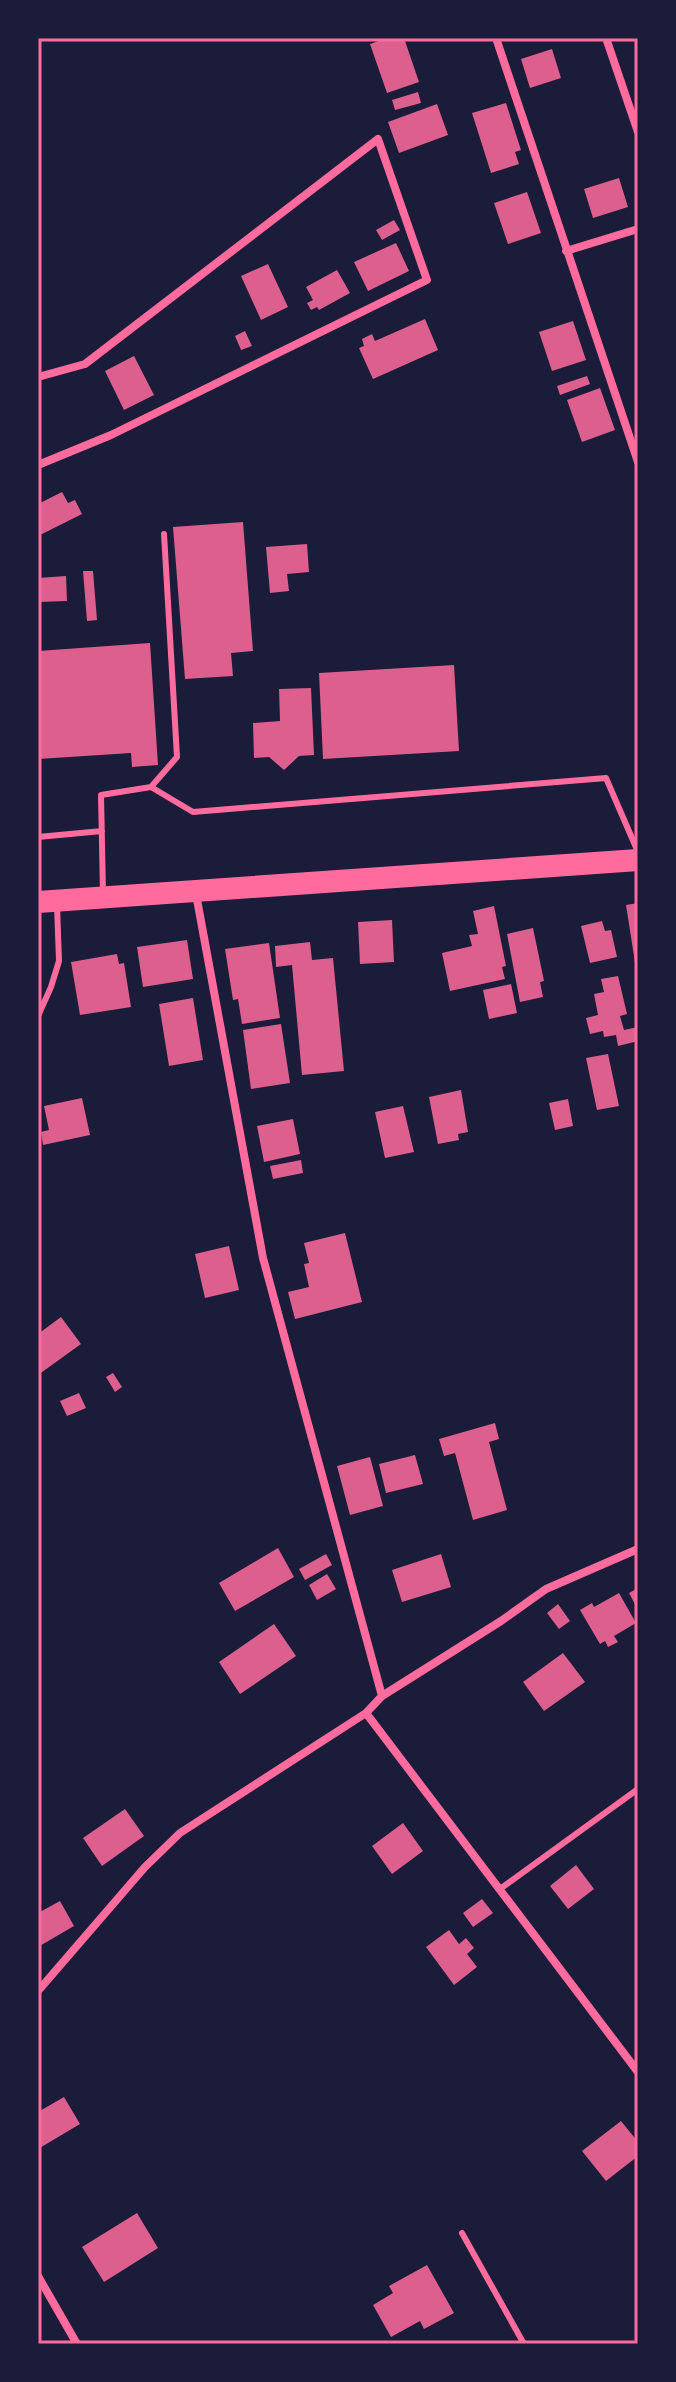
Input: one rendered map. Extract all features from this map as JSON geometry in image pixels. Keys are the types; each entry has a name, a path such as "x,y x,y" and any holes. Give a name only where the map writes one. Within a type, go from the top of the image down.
{"highway":[{"path":"47,902 638,860"}],"street":[{"path":"496,38 638,462"},
{"path":"606,38 638,132"},
{"path":"38,377 85,364 378,139 427,280 111,435 38,465"},
{"path":"566,251 638,229"},
{"path":"195,892 263,1258 382,1696"},
{"path":"38,1991 145,1867 180,1833 366,1713 382,1696 546,1589 638,1549"},
{"path":"366,1713 638,2072"},
{"path":"38,2276 77,2344"}],"lane":[{"path":"151,787 177,757 164,534"},
{"path":"103,898 101,795 151,787 193,812 606,778 638,852"},
{"path":"38,837 102,831"},
{"path":"38,1016 59,961 47,902"},
{"path":"500,1889 638,1789"},
{"path":"462,2233 524,2344"}],"building":[{"path":"387,38 404,38 419,82 387,93 370,44"},
{"path":"552,49 561,78 530,88 521,59"},
{"path":"418,92 421,103 395,110 392,100"},
{"path":"506,103 521,150 515,152 519,164 491,173 472,113"},
{"path":"437,104 448,135 399,153 388,122"},
{"path":"619,178 628,207 593,218 584,189"},
{"path":"527,192 541,233 508,244 494,203"},
{"path":"394,220 400,230 382,240 376,230"},
{"path":"396,243 409,271 368,291 354,262"},
{"path":"268,264 288,307 261,320 241,276"},
{"path":"337,270 350,293 319,310 317,307 311,310 307,303 313,300 306,287"},
{"path":"425,319 438,350 373,379 359,348 364,346 362,339 372,334 375,341"},
{"path":"573,321 586,360 552,371 539,332"},
{"path":"245,331 252,346 241,350 235,336"},
{"path":"134,356 154,395 124,410 105,371"},
{"path":"587,376 590,384 560,395 557,386"},
{"path":"600,388 615,430 582,442 567,400"},
{"path":"62,492 68,503 75,500 82,514 40,535 38,504"},
{"path":"243,522 253,651 231,653 233,676 185,679 173,527"},
{"path":"307,544 309,572 287,574 289,591 270,593 266,547"},
{"path":"83,571 93,571 97,620 87,621"},
{"path":"66,576 67,601 38,602 38,578"},
{"path":"150,643 158,765 132,767 131,753 38,759 38,651"},
{"path":"454,665 459,751 323,759 319,673"},
{"path":"311,688 314,755 299,756 284,770 269,757 254,758 253,723 280,721 279,689"},
{"path":"638,903 638,969 636,969 626,905"},
{"path":"494,906 506,966 502,967 505,979 450,991 442,953 472,946 469,935 478,934 473,911"},
{"path":"392,920 394,962 360,964 358,922"},
{"path":"602,921 605,931 611,930 617,957 590,963 581,926"},
{"path":"533,928 544,981 540,982 543,997 520,1002 507,934"},
{"path":"187,940 193,979 143,987 137,947"},
{"path":"310,942 312,960 333,958 344,1071 302,1075 292,965 276,967 275,946"},
{"path":"269,943 280,1018 242,1024 238,999 233,1000 225,949"},
{"path":"117,954 119,964 124,963 131,1007 80,1015 71,962"},
{"path":"618,976 627,1014 620,1016 624,1030 638,1027 638,1041 618,1046 616,1035 604,1037 603,1031 590,1034 586,1018 598,1015 594,994 604,992 601,979"},
{"path":"511,984 517,1013 489,1019 483,990"},
{"path":"193,998 203,1060 169,1066 159,1004"},
{"path":"281,1024 290,1083 251,1089 243,1030"},
{"path":"608,1054 619,1106 597,1110 586,1058"},
{"path":"461,1090 468,1132 458,1134 459,1140 438,1144 429,1097"},
{"path":"82,1098 90,1135 43,1145 41,1132 49,1130 44,1106"},
{"path":"568,1099 573,1126 555,1130 549,1103"},
{"path":"403,1106 414,1152 385,1158 375,1112"},
{"path":"293,1119 300,1154 264,1162 257,1126"},
{"path":"301,1160 303,1173 273,1179 270,1166"},
{"path":"345,1233 362,1302 295,1319 288,1292 309,1287 304,1264 309,1263 304,1243"},
{"path":"229,1246 239,1290 205,1298 195,1254"},
{"path":"61,1317 81,1344 38,1375 38,1334"},
{"path":"113,1373 122,1387 115,1392 106,1377"},
{"path":"79,1393 86,1408 67,1416 60,1401"},
{"path":"495,1423 499,1439 489,1442 507,1510 473,1520 455,1453 444,1456 439,1439"},
{"path":"415,1455 423,1484 386,1493 379,1464"},
{"path":"370,1457 383,1506 350,1515 337,1466"},
{"path":"278,1548 294,1577 235,1611 219,1583"},
{"path":"326,1554 332,1565 305,1580 299,1569"},
{"path":"441,1554 451,1587 402,1602 392,1570"},
{"path":"327,1574 336,1589 317,1600 309,1585"},
{"path":"638,1588 638,1610 629,1593"},
{"path":"619,1593 636,1623 614,1636 618,1642 608,1647 605,1641 600,1644 580,1610 592,1603 594,1607"},
{"path":"558,1604 570,1621 559,1629 547,1613"},
{"path":"274,1624 296,1656 240,1694 219,1662"},
{"path":"563,1653 585,1682 544,1711 523,1682"},
{"path":"125,1809 144,1836 102,1866 83,1838"},
{"path":"403,1823 423,1851 392,1874 372,1846"},
{"path":"576,1865 594,1889 568,1909 550,1886"},
{"path":"482,1899 493,1913 473,1927 463,1913"},
{"path":"60,1901 74,1926 38,1947 38,1913"},
{"path":"449,1930 459,1944 466,1938 474,1948 467,1954 477,1967 454,1985 426,1947"},
{"path":"64,2097 80,2124 38,2149 38,2112"},
{"path":"621,2121 638,2142 638,2156 606,2181 582,2151"},
{"path":"137,2213 158,2248 104,2282 82,2247"},
{"path":"427,2265 454,2313 424,2329 420,2321 391,2337 373,2305 393,2293 389,2286"}]}
